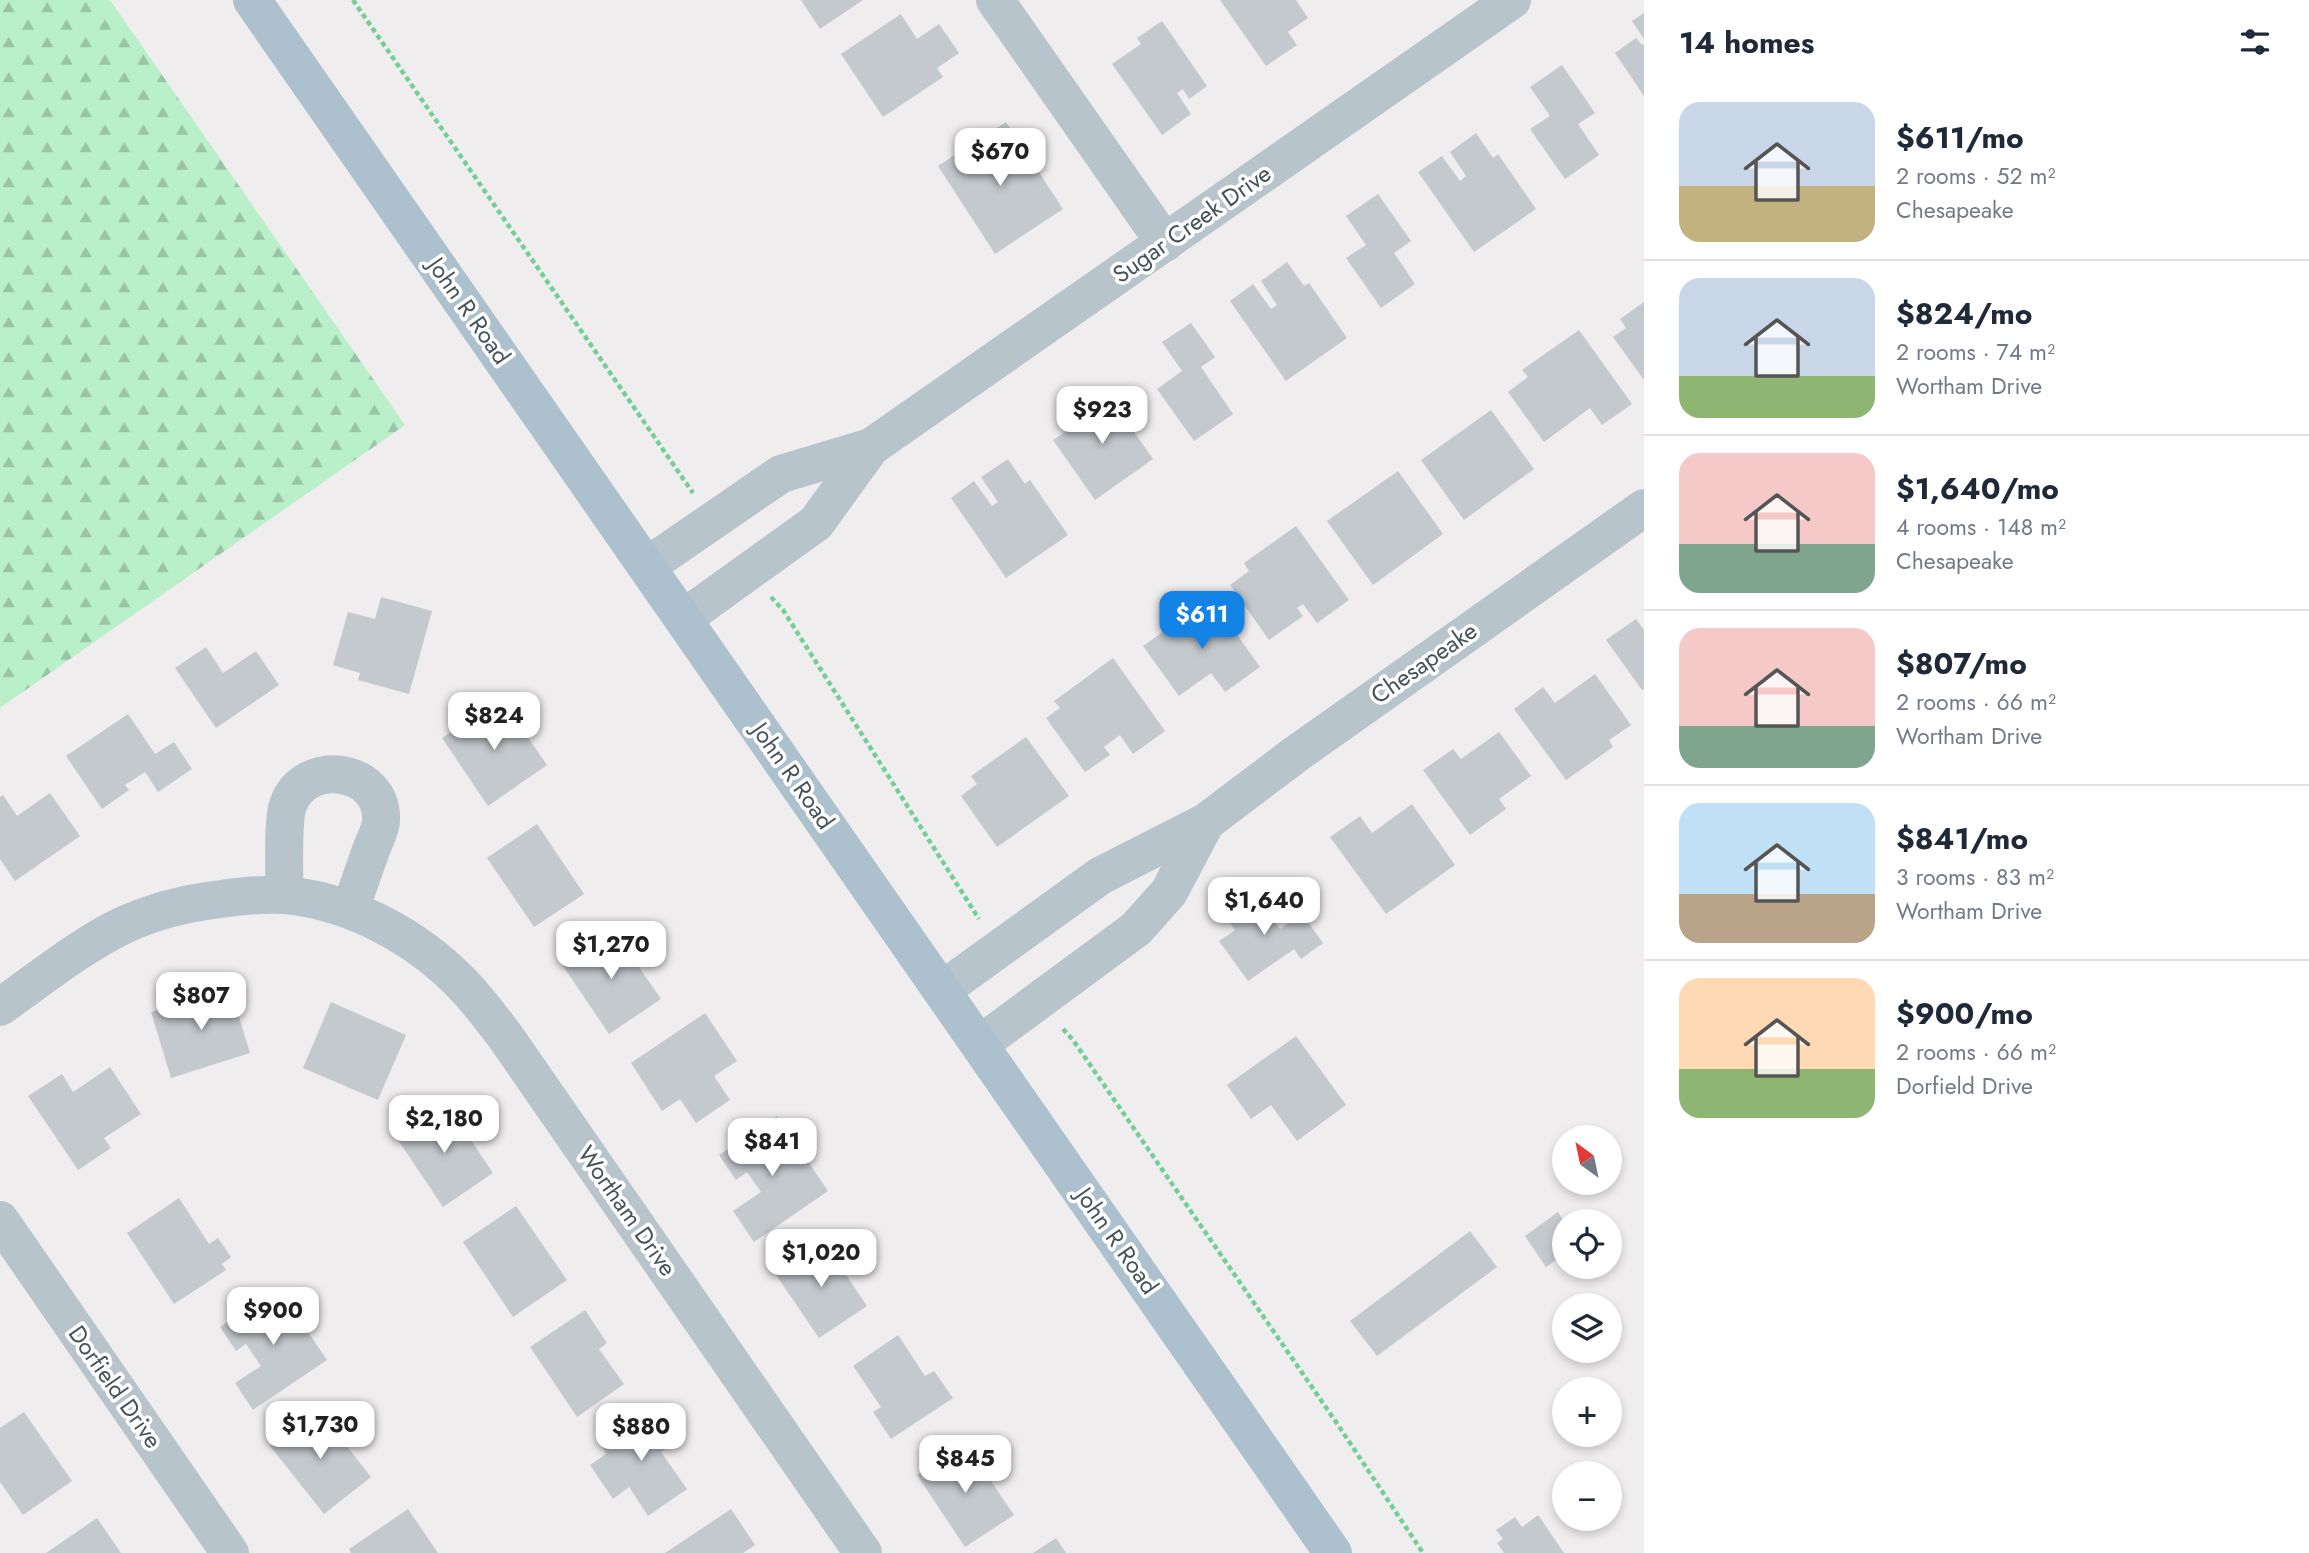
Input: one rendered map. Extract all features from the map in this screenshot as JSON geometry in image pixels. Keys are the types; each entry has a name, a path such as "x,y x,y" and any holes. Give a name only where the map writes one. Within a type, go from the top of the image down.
{"main road":[{"name":"John R Road","path":"252,0 1334,1553"}],"street":[{"path":"995,0 1165,243"},
{"name":"Sugar Creek Drive","path":"647,566 781,474 871,447 1512,0"},
{"name":"Sugar Creek Drive","path":"684,618 816,523 871,447"},
{"name":"Chesapeake","path":"942,990 1100,876 1206,822 1296,754 1644,508"},
{"path":"284,895 288,806 299,787 319,775 340,773 358,779 380,805 381,822 350,910"},
{"name":"Chesapeake","path":"981,1045 1136,929 1169,892 1206,822"},
{"name":"Wortham Drive","path":"0,1007 81,950 123,926 164,909 204,901 251,895 284,895 350,910 399,934 449,971 481,1004 505,1036 863,1553"},
{"name":"Dorfield Drive","path":"0,1220 230,1553"}],"path":[{"path":"353,0 712,521"},
{"path":"748,572 783,610 999,948"},
{"path":"1037,1002 1073,1040 1423,1553"}],"green space":[{"path":"0,0 110,0 405,425 0,708"}],"building":[{"path":"801,0 863,0 820,29"},
{"path":"1220,0 1296,0 1308,18 1288,32 1297,45 1266,66"},
{"path":"1644,13 1644,39 1632,21"},
{"path":"901,14 917,39 939,24 959,53 937,68 943,77 883,117 841,54"},
{"path":"1162,21 1207,86 1189,99 1183,89 1177,93 1191,114 1162,135 1112,64 1141,44 1137,38"},
{"path":"1636,38 1644,44 1644,96 1615,53"},
{"path":"1562,65 1595,113 1578,124 1599,155 1565,179 1530,129 1550,116 1530,87"},
{"path":"1006,122 1063,209 995,254 938,166"},
{"path":"1476,133 1493,158 1498,154 1536,209 1474,252 1418,172 1442,156 1460,181 1466,176 1450,152"},
{"path":"1378,194 1411,241 1394,253 1415,284 1381,308 1346,258 1366,245 1346,216"},
{"path":"1287,262 1304,286 1309,283 1347,338 1286,381 1230,301 1253,284 1271,309 1277,305 1261,281"},
{"path":"1644,302 1644,380 1613,337 1626,328 1620,319"},
{"path":"1191,323 1215,357 1201,367 1233,414 1194,441 1157,389 1182,371 1162,342"},
{"path":"1579,330 1632,404 1602,425 1590,408 1544,442 1508,392 1528,377 1522,370"},
{"path":"1104,389 1153,459 1095,500 1053,440 1077,424 1070,413"},
{"path":"1491,410 1534,469 1464,520 1421,460"},
{"path":"1008,459 1025,484 1030,480 1068,535 1006,578 951,498 974,481 992,506 998,502 981,477"},
{"path":"1398,471 1443,534 1373,585 1327,521"},
{"path":"1296,526 1349,600 1317,623 1303,604 1297,608 1303,616 1269,640 1230,585 1249,571 1244,563"},
{"path":"381,597 432,611 409,694 358,680 360,673 333,665 348,612 375,619"},
{"path":"1211,598 1260,667 1225,692 1211,673 1179,696 1143,646"},
{"path":"1636,619 1644,630 1642,690 1606,640"},
{"path":"206,647 223,673 256,651 279,685 216,728 175,668"},
{"path":"1113,658 1165,731 1133,754 1120,735 1104,747 1110,755 1085,772 1046,718 1060,708 1054,701"},
{"path":"1595,674 1631,725 1609,740 1613,747 1566,780 1514,709 1543,687 1555,703"},
{"path":"501,698 547,765 488,806 442,738"},
{"path":"128,714 155,754 174,742 192,769 158,792 145,772 125,785 129,790 102,809 66,756"},
{"path":"1499,732 1531,776 1499,799 1506,809 1470,835 1423,770 1453,749 1461,759"},
{"path":"1026,737 1069,796 997,847 961,796 977,784 971,776"},
{"path":"50,793 80,836 15,881 0,859 0,797 3,795 17,816"},
{"path":"1412,804 1455,865 1386,914 1330,837 1360,816 1372,833"},
{"path":"537,824 584,894 534,927 487,858"},
{"path":"1252,891 1280,929 1302,914 1323,943 1301,959 1294,949 1248,981 1219,941 1235,930 1222,912"},
{"path":"612,928 661,999 609,1034 561,963"},
{"path":"230,987 250,1053 171,1078 151,1012"},
{"path":"331,1002 406,1035 378,1100 303,1068"},
{"path":"705,1013 737,1061 714,1076 730,1100 696,1123 680,1099 662,1111 631,1063"},
{"path":"1296,1036 1346,1105 1297,1141 1271,1105 1251,1119 1227,1085"},
{"path":"110,1067 141,1114 104,1138 111,1148 78,1170 28,1096 62,1074 73,1092"},
{"path":"446,1103 493,1173 443,1207 396,1137"},
{"path":"777,1116 828,1191 754,1242 733,1211 761,1192 747,1172 736,1180 719,1155"},
{"path":"179,1198 209,1244 218,1238 231,1257 222,1264 226,1270 174,1304 127,1233"},
{"path":"516,1206 567,1280 513,1317 463,1242"},
{"path":"1552,1216 1552,1263 1546,1267 1525,1236"},
{"path":"1470,1231 1497,1267 1377,1356 1350,1321"},
{"path":"822,1239 867,1306 819,1338 774,1272"},
{"path":"278,1288 327,1360 253,1410 235,1383 261,1366 246,1344 236,1351 220,1327"},
{"path":"585,1310 607,1343 599,1349 624,1384 577,1417 530,1347"},
{"path":"898,1335 925,1376 934,1371 953,1398 891,1439 873,1412 881,1407 853,1366"},
{"path":"317,1408 371,1477 324,1514 270,1446"},
{"path":"656,1408 678,1441 661,1452 687,1489 648,1516 629,1487 613,1499 590,1465 606,1454 601,1445"},
{"path":"24,1412 72,1481 23,1515 0,1482 0,1428"},
{"path":"965,1443 1014,1515 965,1547 917,1475"},
{"path":"408,1509 438,1553 351,1553 349,1549"},
{"path":"731,1509 755,1545 743,1553 665,1553"},
{"path":"1538,1515 1564,1553 1504,1553 1497,1543 1503,1539 1496,1530 1515,1517 1522,1527"},
{"path":"97,1518 121,1553 46,1553"},
{"path":"1056,1538 1066,1553 1033,1553"}]}
